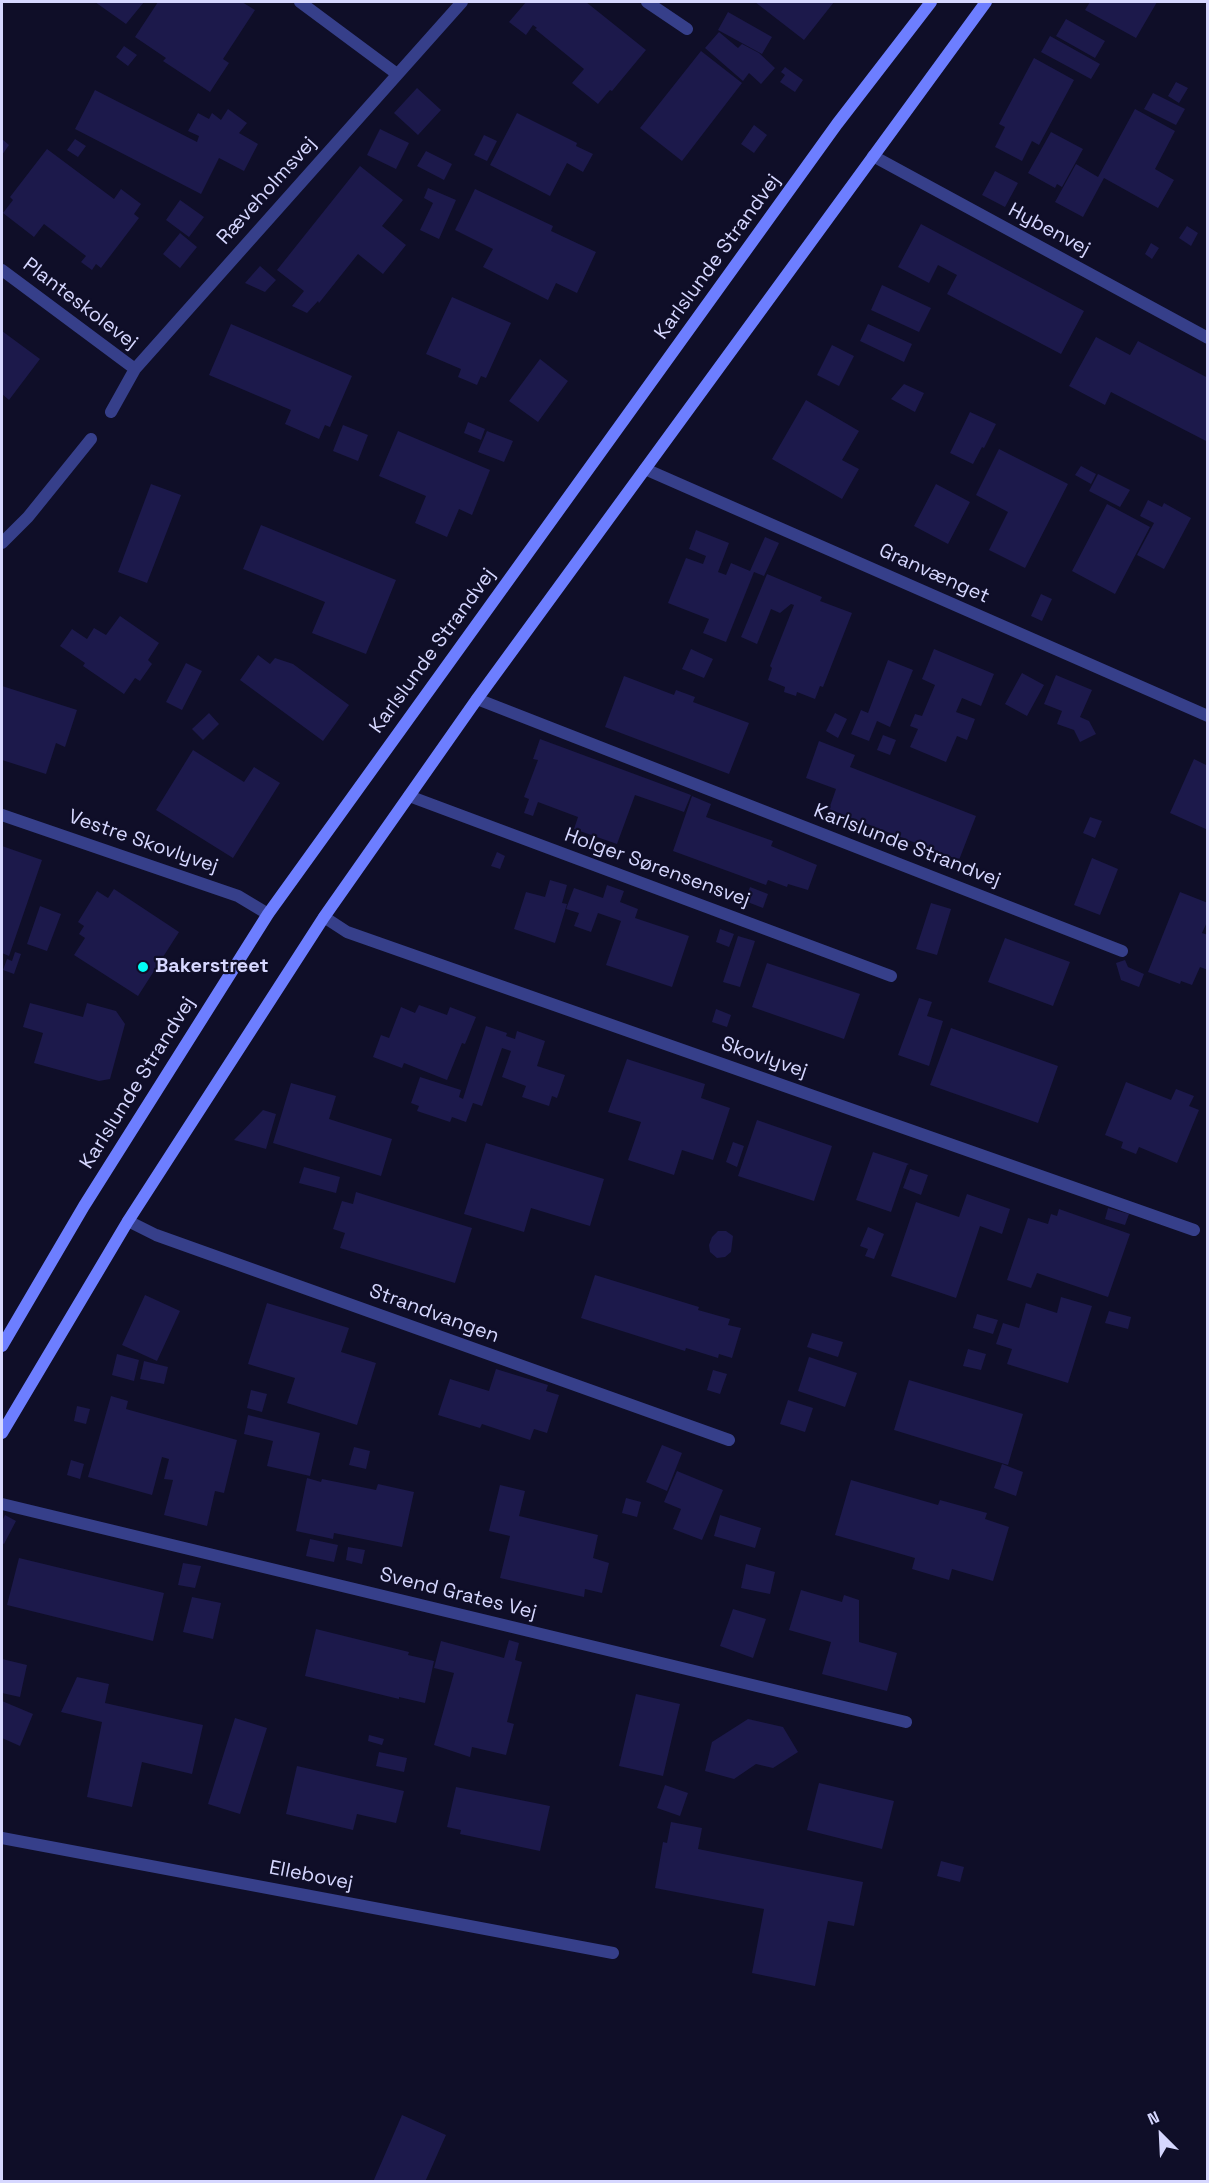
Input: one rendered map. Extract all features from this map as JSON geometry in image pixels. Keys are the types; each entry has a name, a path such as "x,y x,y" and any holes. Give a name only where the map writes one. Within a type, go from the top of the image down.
{"main road":[{"name":"Karlslunde Strandvej","path":"2,1346 84,1206 268,914 837,124 931,2"},
{"path":"2,1433 128,1221 324,917 477,699 986,2"}],"street":[{"path":"300,2 397,74"},
{"name":"Ræveholmsvej","path":"111,412 135,369 462,2"},
{"path":"647,2 687,29"},
{"name":"Hybenvej","path":"873,156 1208,338"},
{"name":"Planteskolevej","path":"2,270 135,369"},
{"path":"2,543 28,517 91,440"},
{"name":"Granvænget","path":"645,469 1208,716"},
{"name":"Karlslunde Strandvej","path":"477,699 1122,951"},
{"name":"Holger Sørensensvej","path":"409,796 891,976"},
{"name":"Vestre Skovlyvej","path":"2,815 238,896 268,914"},
{"name":"Skovlyvej","path":"324,917 347,932 1194,1230"},
{"name":"Strandvangen","path":"128,1221 156,1235 729,1440"},
{"name":"Svend Grates Vej","path":"2,1504 906,1722"},
{"name":"Ellebovej","path":"2,1838 613,1953"}],"building":[{"path":"95,2 144,2 126,24"},
{"path":"158,2 242,2 255,10 223,59 229,63 210,92 163,61 166,58 135,37"},
{"path":"526,2 586,2 646,50 612,91 610,90 598,104 572,83 584,69 533,25 526,35 509,22"},
{"path":"755,2 834,2 804,40"},
{"path":"1090,2 1157,2 1136,38 1085,10"},
{"path":"728,12 772,37 762,54 718,30"},
{"path":"1066,19 1105,41 1095,58 1056,36"},
{"path":"719,32 738,48 742,44 759,53 775,68 761,84 749,73 743,81 705,48"},
{"path":"1050,36 1100,64 1091,79 1041,52"},
{"path":"124,46 137,55 128,66 116,57"},
{"path":"701,51 742,83 682,161 640,128"},
{"path":"1034,58 1074,80 1039,145 1032,141 1022,161 995,147 1005,127 999,124"},
{"path":"785,67 803,80 795,92 780,82 785,75 781,72"},
{"path":"1176,82 1188,88 1179,103 1168,96"},
{"path":"417,88 441,110 418,135 394,113"},
{"path":"95,90 197,142 199,136 188,131 198,113 209,119 212,113 221,120 228,109 247,123 239,133 258,144 244,171 219,158 201,194 75,129"},
{"path":"1153,93 1185,109 1176,125 1144,109"},
{"path":"1135,109 1175,131 1155,169 1174,180 1158,208 1104,178 1083,217 1055,202 1076,164 1098,177"},
{"path":"517,113 577,143 576,146 593,154 583,172 567,163 550,196 490,165"},
{"path":"754,125 767,135 754,153 741,144"},
{"path":"380,129 409,143 396,169 367,155"},
{"path":"1051,132 1083,149 1062,187 1057,184 1055,188 1028,173"},
{"path":"484,135 497,141 487,161 474,155"},
{"path":"2,139 9,145 2,155"},
{"path":"75,139 86,146 78,157 67,150"},
{"path":"47,149 114,199 121,189 141,204 134,214 139,218 101,268 96,264 92,270 81,262 86,256 44,224 34,237 3,213 13,200 10,197"},
{"path":"426,151 452,164 444,180 417,166"},
{"path":"360,166 403,200 382,226 406,245 383,274 358,254 319,303 318,301 307,313 292,306 304,291 277,270"},
{"path":"995,171 1018,183 1005,207 982,195"},
{"path":"428,188 456,200 439,239 420,230 433,203 424,198"},
{"path":"475,189 553,226 551,231 596,252 577,293 556,283 548,300 483,267 493,249 455,230"},
{"path":"180,200 204,217 189,237 166,220"},
{"path":"921,224 1084,311 1061,354 947,294 957,275 938,265 929,283 898,267"},
{"path":"1187,226 1198,233 1191,246 1179,238"},
{"path":"180,233 197,247 180,268 163,254"},
{"path":"1151,243 1159,248 1152,259 1145,254"},
{"path":"260,266 276,280 265,292 245,283"},
{"path":"882,285 931,308 919,332 871,310"},
{"path":"452,297 511,323 486,378 481,376 477,385 458,377 461,369 426,354"},
{"path":"231,324 352,376 330,427 325,425 319,439 285,424 291,410 209,375"},
{"path":"868,324 912,344 904,362 860,341"},
{"path":"2,331 40,359 9,400 2,394"},
{"path":"1096,337 1130,355 1138,341 1208,378 1208,442 1111,392 1105,405 1069,386"},
{"path":"832,345 854,356 839,386 817,375"},
{"path":"540,359 568,381 538,422 509,401"},
{"path":"904,384 924,393 915,412 891,399"},
{"path":"806,400 859,431 842,460 859,469 842,499 772,459"},
{"path":"970,412 996,424 973,464 950,453"},
{"path":"468,422 485,429 481,440 464,433"},
{"path":"343,425 368,435 358,461 333,451"},
{"path":"398,431 490,470 472,515 459,509 447,537 415,523 426,496 379,476"},
{"path":"487,431 513,441 504,462 478,452"},
{"path":"999,449 1068,484 1025,568 989,550 1008,512 976,495"},
{"path":"1081,466 1096,474 1091,484 1075,475"},
{"path":"1098,474 1130,490 1120,507 1089,491"},
{"path":"151,484 181,495 147,583 118,572"},
{"path":"936,484 970,502 948,544 914,526"},
{"path":"1148,500 1162,507 1164,503 1191,518 1164,569 1137,555 1154,523 1140,516"},
{"path":"1107,504 1150,527 1115,594 1072,571"},
{"path":"261,525 396,580 366,654 312,633 325,602 243,569"},
{"path":"696,530 729,543 718,572 726,575 731,563 750,571 765,537 779,543 764,576 754,572 726,642 703,633 709,619 668,603 686,558 703,564 706,556 689,549"},
{"path":"767,574 822,597 820,601 852,613 823,687 820,686 815,699 797,692 796,696 784,692 785,687 768,680 772,668 770,666 794,605 791,604 780,613 771,609 757,644 741,637"},
{"path":"1041,594 1052,599 1042,621 1031,616"},
{"path":"120,616 159,643 148,660 152,664 140,681 135,678 124,694 83,666 85,663 60,646 72,629 87,639 94,628 106,635"},
{"path":"691,649 713,659 704,678 682,669"},
{"path":"934,649 994,674 981,706 962,698 956,712 975,719 967,740 957,736 946,762 910,747 918,729 910,726 915,714 922,716 935,685 922,679"},
{"path":"258,655 270,664 275,658 293,664 349,705 323,741 240,680"},
{"path":"888,660 913,670 890,727 877,721 869,741 851,734 861,710 868,713"},
{"path":"186,663 202,671 182,710 166,702"},
{"path":"1022,673 1044,685 1027,716 1005,704"},
{"path":"1056,675 1092,690 1080,717 1089,721 1096,734 1080,742 1074,730 1057,724 1062,711 1044,704"},
{"path":"624,676 674,695 676,690 695,697 693,702 749,723 729,774 605,727"},
{"path":"2,686 77,710 65,747 56,743 46,774 2,760"},
{"path":"209,713 219,724 203,740 192,729"},
{"path":"835,713 847,719 838,738 826,731"},
{"path":"883,735 896,740 890,755 877,750"},
{"path":"540,739 691,795 684,812 635,795 617,844 574,829 578,817 538,802 533,816 524,813 529,799 524,797 538,760 533,759"},
{"path":"819,741 855,755 850,767 976,816 959,860 829,809 836,789 806,778"},
{"path":"193,750 244,782 254,767 280,783 233,858 156,810"},
{"path":"1194,759 1208,766 1208,830 1170,813"},
{"path":"692,796 711,804 706,817 773,841 771,846 817,865 808,890 788,884 787,887 768,880 766,885 673,851"},
{"path":"1090,817 1102,821 1095,838 1083,833"},
{"path":"2,846 42,860 9,956 2,953"},
{"path":"497,852 505,856 500,869 491,866"},
{"path":"1092,858 1118,869 1100,915 1074,905"},
{"path":"550,880 567,885 562,903 567,904 555,943 514,929 526,892 545,897"},
{"path":"607,885 624,891 620,902 638,909 635,918 689,936 672,987 606,965 621,921 598,913 591,932 574,926 579,913 566,909 574,888 603,898"},
{"path":"750,887 768,894 763,908 745,901"},
{"path":"114,889 179,932 138,996 74,955 85,938 79,934 84,926 78,922 97,891 108,898"},
{"path":"1180,892 1208,903 1208,920 1202,933 1208,935 1208,970 1200,967 1192,985 1181,981 1180,984 1148,972"},
{"path":"931,903 951,909 937,955 916,949"},
{"path":"40,906 61,914 47,951 27,944"},
{"path":"720,929 734,934 729,947 716,942"},
{"path":"738,936 755,941 740,987 723,982"},
{"path":"1005,938 1070,962 1053,1006 988,982"},
{"path":"15,952 21,954 14,974 3,970 7,959 12,961"},
{"path":"1125,960 1128,967 1144,974 1139,987 1121,980 1116,963"},
{"path":"767,963 860,994 844,1039 752,1007"},
{"path":"919,998 932,1002 927,1016 943,1021 929,1066 898,1055"},
{"path":"30,1003 83,1017 87,1003 116,1011 125,1024 110,1079 99,1081 34,1063 43,1033 23,1027"},
{"path":"419,1005 447,1015 450,1007 476,1017 465,1044 462,1043 447,1080 404,1063 402,1068 373,1057 381,1035 389,1038 401,1007 415,1013"},
{"path":"716,1009 731,1015 727,1027 712,1022"},
{"path":"486,1026 507,1033 506,1036 515,1039 517,1031 545,1041 537,1066 565,1075 557,1098 552,1096 549,1106 522,1097 526,1086 502,1077 511,1051 502,1048 482,1106 473,1103 466,1122 452,1117 450,1122 417,1111 419,1106 411,1103 420,1077 461,1090 459,1097 463,1099"},
{"path":"951,1028 1058,1066 1038,1123 930,1085"},
{"path":"627,1059 705,1084 701,1098 730,1108 713,1160 682,1150 674,1175 628,1160 641,1122 608,1112"},
{"path":"1126,1082 1171,1100 1176,1089 1194,1096 1189,1106 1199,1110 1177,1163 1139,1147 1136,1154 1121,1148 1123,1142 1105,1135"},
{"path":"291,1083 336,1096 329,1119 392,1139 381,1176 273,1143"},
{"path":"263,1110 276,1114 266,1149 234,1140"},
{"path":"757,1120 832,1146 814,1201 738,1176"},
{"path":"733,1142 744,1146 737,1167 726,1162"},
{"path":"486,1143 604,1179 590,1226 531,1208 524,1232 464,1214"},
{"path":"873,1152 909,1164 891,1212 856,1200"},
{"path":"304,1167 340,1177 336,1193 299,1183"},
{"path":"910,1169 928,1175 921,1195 903,1188"},
{"path":"356,1192 472,1228 455,1283 340,1248 345,1233 333,1229 342,1201 353,1204"},
{"path":"967,1194 1010,1209 1002,1234 980,1226 956,1298 891,1276 916,1202 959,1217"},
{"path":"1108,1208 1129,1214 1125,1225 1105,1219"},
{"path":"1059,1209 1130,1234 1108,1297 1037,1273 1031,1288 1007,1280 1028,1218 1048,1224 1051,1214 1057,1216"},
{"path":"868,1227 884,1234 874,1259 865,1256 868,1249 860,1246"},
{"path":"718,1231 726,1231 733,1236 731,1252 725,1257 717,1258 710,1252 709,1245 712,1237"},
{"path":"595,1275 699,1307 698,1310 730,1319 728,1325 741,1328 732,1358 719,1354 718,1358 686,1348 685,1351 581,1318"},
{"path":"145,1295 180,1311 157,1361 122,1345"},
{"path":"1061,1297 1092,1306 1068,1383 1007,1364 1012,1349 996,1344 1003,1323 1019,1328 1026,1303 1057,1313"},
{"path":"267,1303 349,1328 341,1352 376,1363 357,1425 287,1403 295,1378 248,1364"},
{"path":"1109,1311 1131,1317 1128,1329 1105,1323"},
{"path":"977,1314 998,1320 993,1334 973,1328"},
{"path":"812,1333 843,1342 838,1357 807,1347"},
{"path":"968,1349 986,1354 981,1370 963,1366"},
{"path":"117,1354 139,1360 134,1381 112,1375"},
{"path":"809,1357 857,1373 845,1407 798,1391"},
{"path":"144,1361 168,1367 164,1384 140,1379"},
{"path":"496,1369 548,1385 546,1391 559,1395 547,1433 534,1429 530,1440 482,1424 480,1428 438,1415 450,1379 489,1391"},
{"path":"713,1370 727,1374 720,1394 707,1390"},
{"path":"909,1380 1023,1414 1008,1465 894,1430"},
{"path":"251,1390 267,1394 262,1412 247,1408"},
{"path":"111,1396 128,1401 126,1409 237,1440 224,1493 215,1491 207,1526 164,1515 173,1480 164,1479 169,1459 162,1457 152,1495 88,1477"},
{"path":"788,1400 813,1408 805,1432 780,1424"},
{"path":"77,1406 90,1409 86,1424 74,1421"},
{"path":"248,1415 320,1433 310,1476 267,1466 273,1441 244,1434"},
{"path":"662,1445 682,1453 667,1491 646,1482"},
{"path":"354,1447 370,1451 366,1469 349,1465"},
{"path":"71,1460 84,1464 80,1479 67,1475"},
{"path":"1002,1464 1023,1472 1016,1496 994,1488"},
{"path":"677,1471 723,1490 702,1540 673,1529 681,1509 664,1502"},
{"path":"307,1478 376,1490 378,1484 414,1492 402,1547 334,1533 333,1539 296,1531"},
{"path":"851,1480 938,1505 940,1500 987,1513 985,1519 1009,1527 993,1581 952,1569 949,1580 912,1569 915,1558 835,1535"},
{"path":"500,1485 525,1491 519,1516 598,1535 593,1558 609,1563 602,1593 585,1589 584,1597 500,1578 510,1536 489,1531"},
{"path":"626,1498 641,1502 637,1517 622,1513"},
{"path":"5,1515 16,1521 4,1544 2,1543 2,1521"},
{"path":"720,1515 761,1528 755,1548 714,1536"},
{"path":"310,1539 338,1545 334,1562 306,1556"},
{"path":"348,1547 365,1550 362,1564 346,1560"},
{"path":"19,1558 164,1593 153,1641 7,1605"},
{"path":"183,1563 201,1566 195,1588 178,1585"},
{"path":"746,1564 775,1572 770,1594 741,1588"},
{"path":"801,1590 842,1602 844,1595 859,1600 859,1642 897,1653 887,1691 822,1674 831,1642 789,1630"},
{"path":"192,1597 221,1603 213,1639 183,1632"},
{"path":"733,1609 766,1619 753,1658 720,1646"},
{"path":"316,1629 409,1652 408,1655 434,1661 425,1703 399,1697 399,1699 305,1676"},
{"path":"509,1640 519,1643 515,1660 522,1662 507,1722 514,1724 506,1755 472,1747 470,1757 434,1745 454,1673 434,1668 441,1641 504,1658"},
{"path":"2,1659 27,1665 20,1697 2,1693"},
{"path":"77,1677 109,1684 105,1703 203,1725 192,1774 142,1762 132,1807 87,1797 102,1722 61,1712"},
{"path":"636,1694 680,1704 663,1776 619,1766"},
{"path":"2,1701 33,1714 20,1746 2,1738"},
{"path":"235,1718 267,1728 240,1814 208,1804"},
{"path":"748,1719 783,1727 798,1752 773,1768 756,1764 734,1779 705,1771 712,1742"},
{"path":"369,1735 384,1739 382,1745 368,1741"},
{"path":"379,1752 407,1758 404,1772 376,1766"},
{"path":"297,1766 404,1791 396,1823 357,1814 353,1830 286,1814"},
{"path":"819,1783 894,1801 882,1849 807,1830"},
{"path":"665,1785 688,1793 680,1816 657,1808"},
{"path":"456,1787 550,1806 540,1851 460,1834 461,1830 447,1827"},
{"path":"671,1822 702,1828 698,1849 863,1882 854,1926 828,1921 815,1986 752,1973 764,1909 655,1888 663,1842 667,1843"},
{"path":"941,1861 964,1867 960,1882 937,1876"},
{"path":"402,2115 446,2135 425,2182 373,2182"}],"place":[{"name":"Bakerstreet","path":"143,967"}]}
